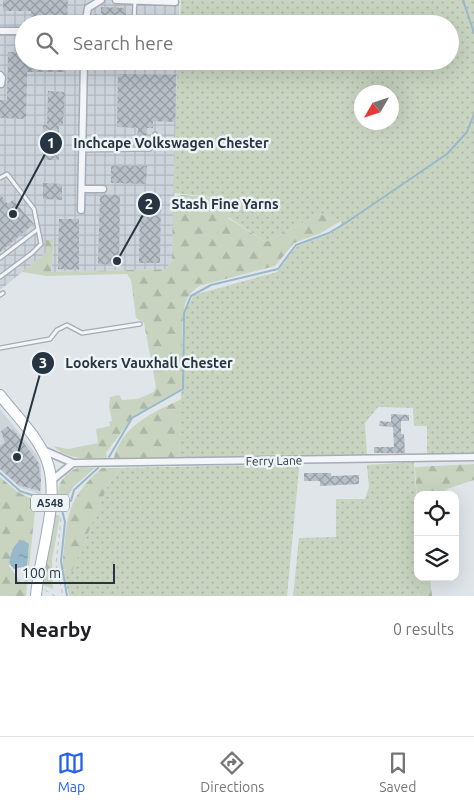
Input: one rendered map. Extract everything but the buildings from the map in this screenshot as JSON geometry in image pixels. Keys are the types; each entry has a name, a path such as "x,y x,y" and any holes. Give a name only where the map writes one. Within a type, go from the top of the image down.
{"main road":[{"name":"A548","path":"0,395 42,450 48,464 52,492 37,591"}],"street":[{"path":"89,3 101,0"},
{"path":"116,0 175,2"},
{"path":"0,31 15,31"},
{"path":"81,210 84,70"},
{"path":"0,75 2,78 1,84"},
{"path":"82,189 103,189"},
{"name":"Ferry Lane","path":"42,450 73,463 474,457"},
{"path":"51,481 73,463"}],"lane":[{"path":"134,15 135,1"},
{"path":"82,150 150,149 155,143 155,134"},
{"path":"0,178 7,174 34,209 39,246 0,277"},
{"path":"0,258 38,228"},
{"path":"2,348 50,339 56,330 66,325 82,332 140,324"}],"path":[{"path":"61,518 56,564 63,596"},
{"path":"37,591 55,596"}],"shaded area":[{"path":"0,0 179,0 179,15 15,15 15,70 179,70 172,260 166,269 51,272 54,239 47,240 46,253 0,290"},
{"path":"0,409 36,454 41,466 41,495 19,487 0,469"}],"green space":[{"path":"181,0 474,0 474,453 427,455 427,426 414,426 413,408 378,407 365,423 367,456 179,458 184,313 194,295 277,272 297,246 330,234 342,225 341,221 319,214 266,242 228,217 231,199 173,193 178,70 459,70 459,15 180,15"},
{"path":"181,195 232,199 228,218 266,242 319,214 341,221 321,233 294,243 275,266 199,286 195,289 187,299 184,310 182,332 183,389 132,418 106,453 107,458 85,458 65,454 53,446 68,449 98,443 96,429 110,426 109,422 112,421 109,407 110,397 119,395 122,400 137,399 154,392 156,387 144,323 136,318 131,280 127,274 46,276 22,272 46,253 46,240 54,239 51,272 166,269 172,260 173,197"},
{"path":"182,399 179,458 114,458 118,447 131,428 150,415"},
{"path":"414,462 416,491 414,491 414,581 422,581 422,596 293,596 299,538 336,537 336,499 365,499 369,487 367,465"},
{"path":"296,464 299,469 287,596 69,596 63,570 72,570 109,483 121,468"},
{"path":"474,464 474,480 444,491 416,491 415,467"},
{"path":"77,468 95,468 74,486 65,501 61,498 58,489 66,475"},
{"path":"102,468 121,468 109,483 72,571 62,569 69,514 80,491"},
{"path":"0,477 18,492 36,501 26,596 0,596","holes":["29,544 25,584 22,584 9,566 11,551"]},
{"path":"54,514 60,516 52,560 53,589 43,585"},
{"path":"422,581 430,581 432,596 422,596"}],"water":[{"path":"23,540 29,544 27,566 14,569 9,563 11,552 16,544"}],"waterway":[{"path":"463,0 474,33"},
{"path":"109,457 132,418 183,389 184,313 191,296 211,285 278,269 296,245 329,233 447,154 467,132 474,114"},
{"path":"71,501 74,490 98,468"},
{"path":"0,473 20,491 41,498"},
{"path":"58,507 62,510 65,522 61,561 67,596"}],"place":[{"name":"Inchcape Volkswagen Chester","path":"13,214"},
{"name":"Stash Fine Yarns","path":"117,261"},
{"name":"Lookers Vauxhall Chester","path":"17,457"}]}
